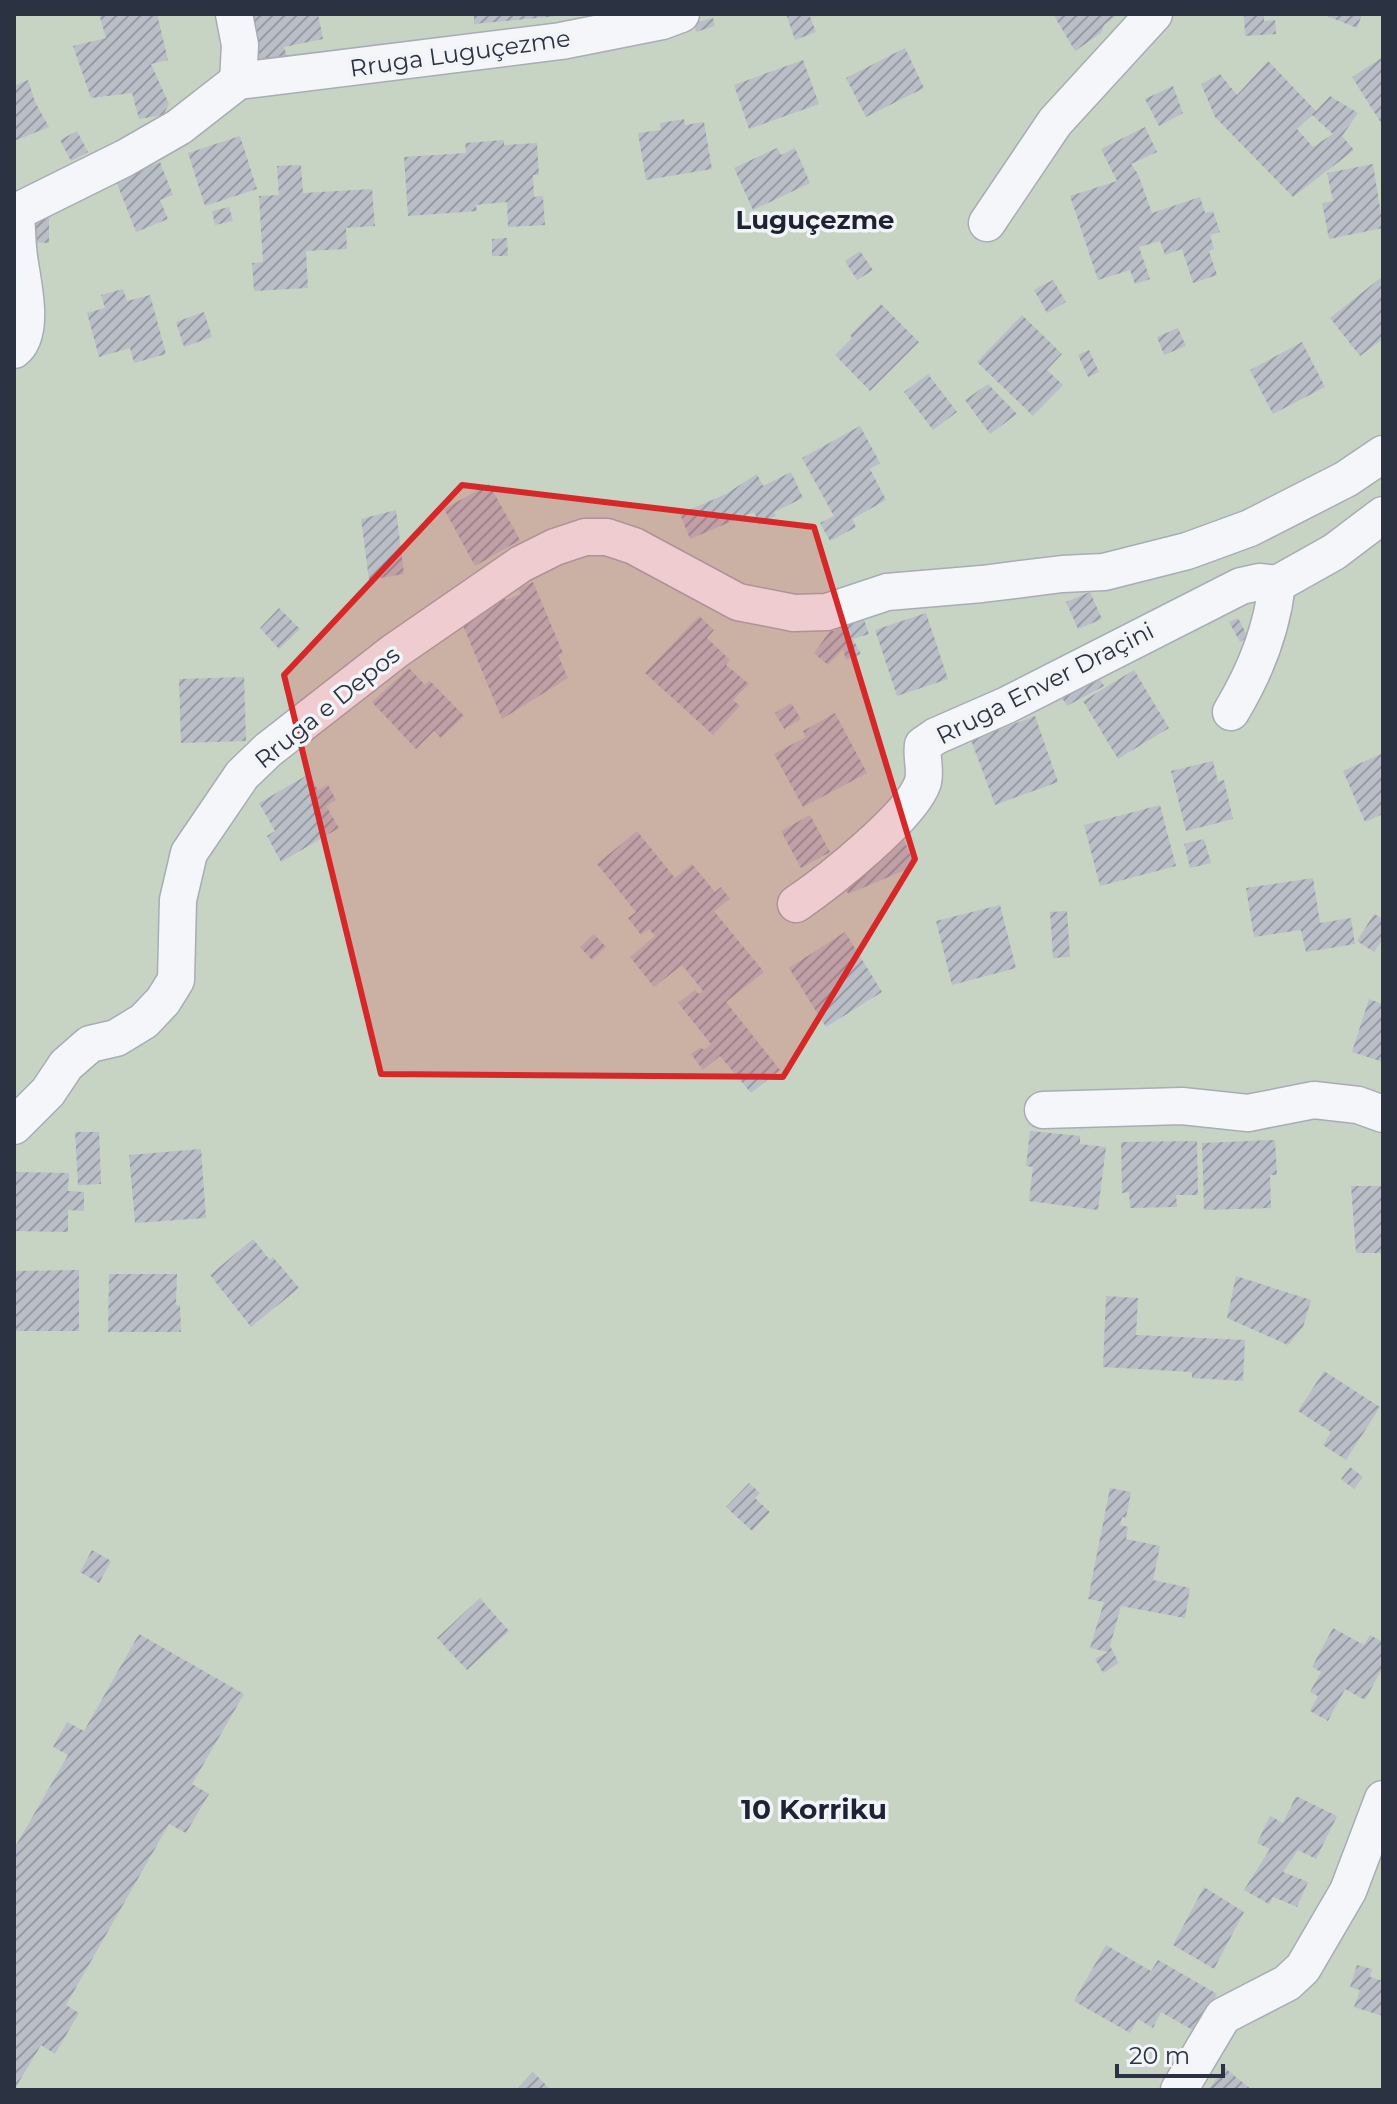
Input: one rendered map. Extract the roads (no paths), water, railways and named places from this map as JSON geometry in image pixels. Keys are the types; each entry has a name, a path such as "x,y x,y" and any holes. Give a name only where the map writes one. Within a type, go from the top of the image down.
{"street":[{"path":"14,350 19,347 25,324 26,300 15,212 125,158 179,127 238,81 240,45 234,14"},
{"name":"Rruga Luguçezme","path":"238,81 561,41 662,21 681,14"},
{"path":"987,223 1055,122 1154,14"},
{"name":"Rruga e Depos","path":"14,1126 48,1092 66,1065 90,1044 116,1038 144,1021 163,1001 176,980 178,900 189,853 242,775 268,750 395,651 521,564 555,547 585,537 607,537 634,546 738,602 794,613 827,612 887,592 1104,572 1187,551 1250,528 1346,479 1383,454"},
{"name":"Rruga Enver Draçini","path":"796,904 828,882 891,825 922,782 923,745 936,736 1018,699 1241,586 1259,582 1277,584 1334,552 1383,515"},
{"path":"1231,712 1257,661 1275,606 1277,584"},
{"path":"1043,1110 1182,1106 1248,1113 1314,1100 1358,1105 1383,1114"},
{"path":"1179,2090 1223,2016 1287,1983 1303,1968 1348,1891 1383,1799"}],"district":[{"name":"Luguçezme","path":"815,220"},
{"name":"10 Korriku","path":"814,1809"}]}
